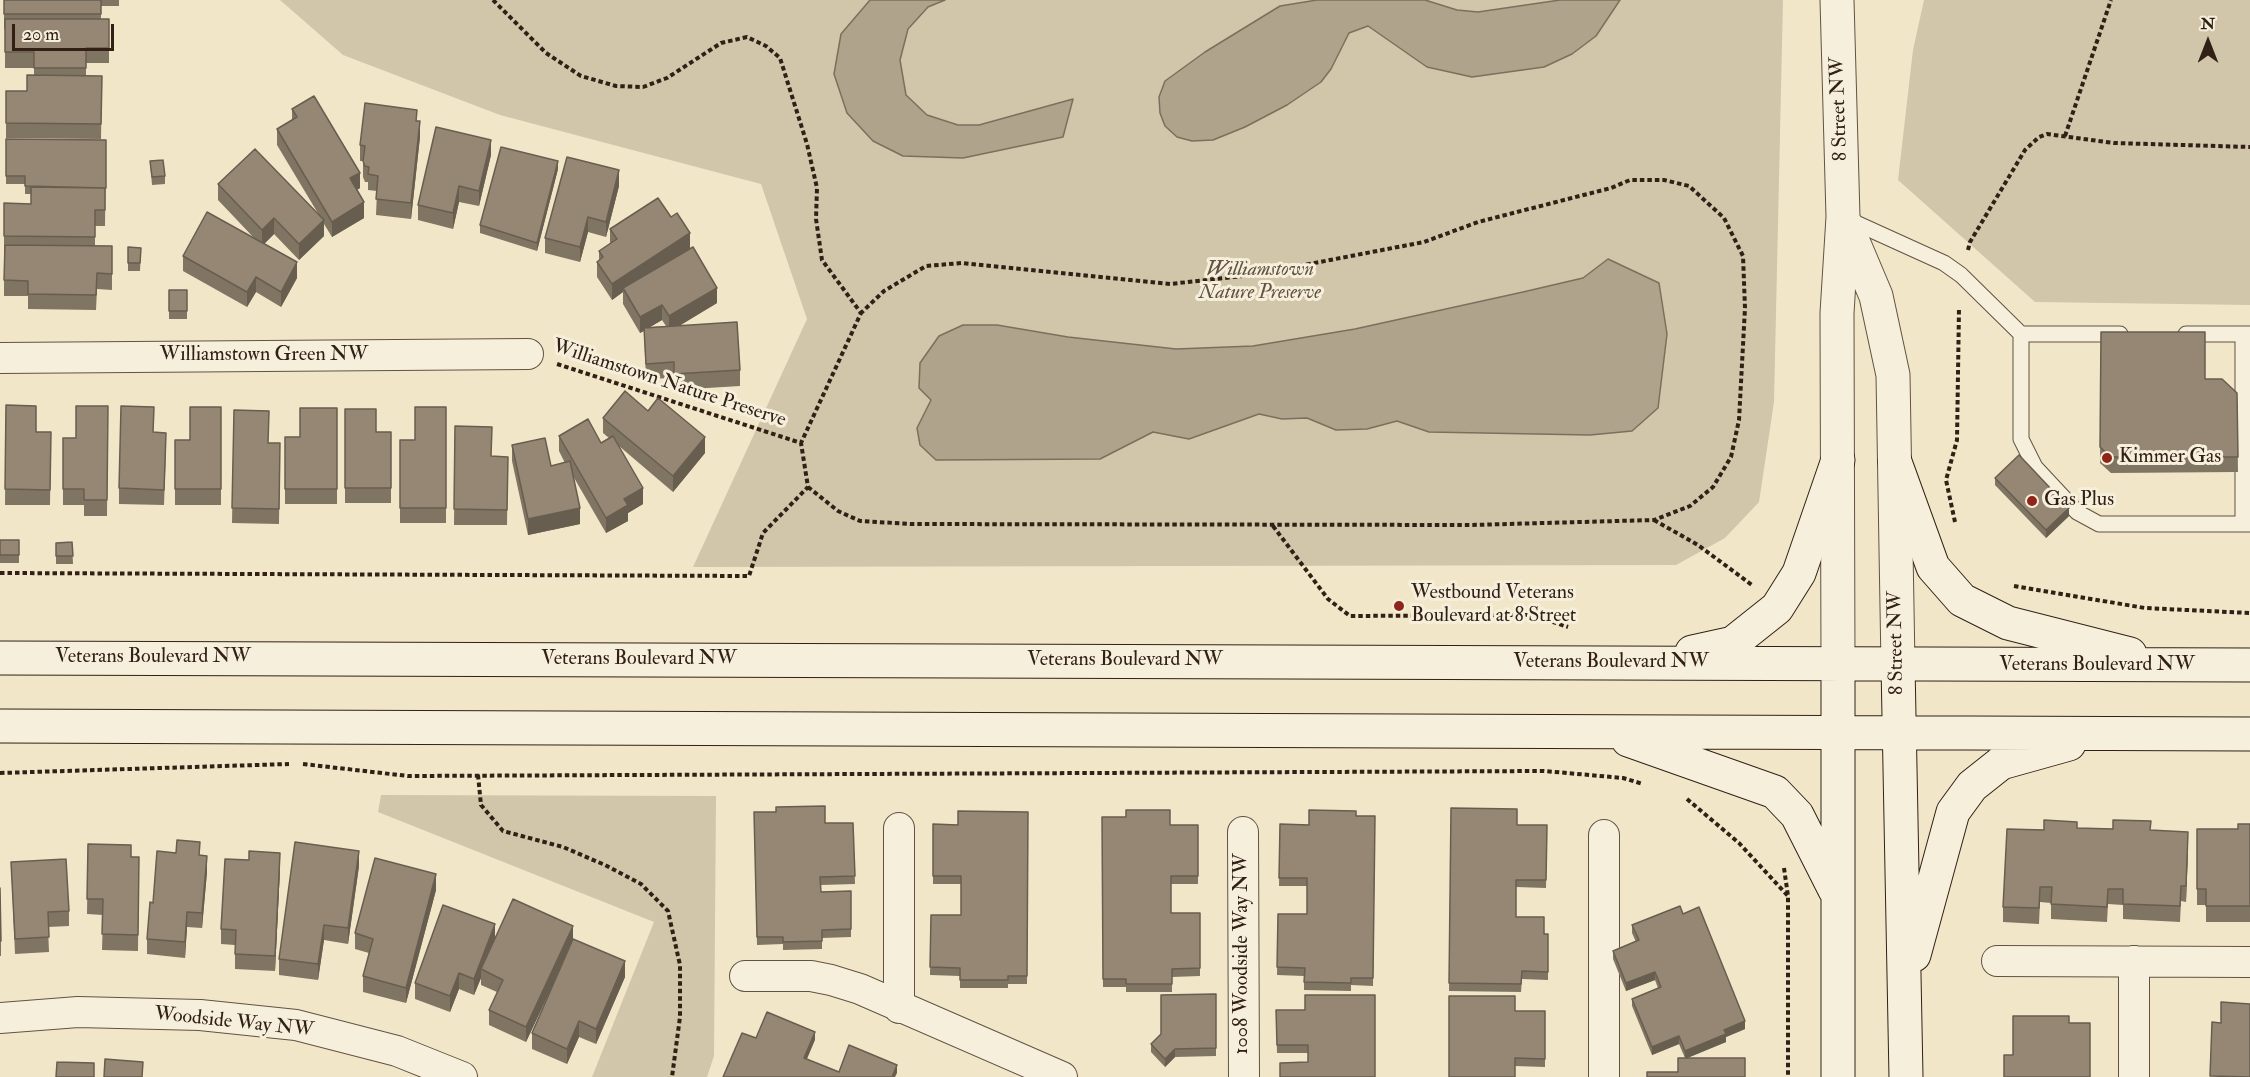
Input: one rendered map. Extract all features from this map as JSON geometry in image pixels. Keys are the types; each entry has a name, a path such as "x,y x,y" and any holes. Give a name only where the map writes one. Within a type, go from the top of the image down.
{"main road":[{"name":"8 Street NW","path":"1837,0 1843,217 1837,313 1838,1077"},
{"name":"8 Street NW","path":"1843,217 1876,296 1891,364 1895,462 1906,1077"},
{"path":"1646,663 1733,643 1777,608 1799,573 1838,460"},
{"path":"1895,462 1933,567 1962,600 2008,623 2181,666"},
{"name":"Veterans Boulevard NW","path":"0,658 2250,666"},
{"path":"0,726 2250,734"},
{"path":"1606,732 1775,792 1797,815 1838,896"},
{"path":"1904,988 1953,812 1972,786 2001,763 2104,734"}],"street":[{"name":"Williamstown Green NW","path":"0,358 528,354"},
{"path":"899,828 899,1008"},
{"name":"1008 Woodside Way NW","path":"1243,832 1244,1077"},
{"path":"1604,835 1604,1077"},
{"path":"1997,961 2250,962"},
{"path":"2134,962 2134,1077"},
{"path":"745,976 811,976 831,980 1062,1077"},
{"name":"Woodside Way NW","path":"0,1018 78,1012 200,1015 296,1025 397,1051 462,1077"}],"lane":[{"path":"1843,217 1944,263 1961,275 2021,334 2138,334"},
{"path":"2021,334 2021,439 2035,467 2077,512 2099,524 2247,524 2247,334 2173,334"}],"path":[{"path":"493,0 546,53 581,76 615,86 643,87 667,78 721,43 747,37 766,46 780,58 807,144 817,188 816,219 822,260 861,313"},
{"path":"2065,136 2110,0"},
{"path":"1956,528 1946,480 1957,440 1961,275 1970,242 2025,150 2038,137 2047,134 2114,142 2250,147"},
{"name":"Williamstown Nature Preserve","path":"1630,180 1664,180 1689,186 1724,218 1743,256 1745,308 1739,420 1731,457 1713,487 1690,506 1654,520 1471,525 1274,526 911,524 860,521 838,511 808,487 801,443 861,313 884,291 926,266 962,263 1170,284 1217,279 1326,262 1425,242 1478,222 1611,188 1630,180"},
{"name":"Williamstown Nature Preserve","path":"528,354 801,443"},
{"path":"0,573 749,576 763,533 808,487"},
{"path":"1654,520 1698,545 1757,589"},
{"path":"1274,526 1328,599 1350,616 1532,615 1577,630"},
{"path":"2009,585 2145,608 2250,613"},
{"path":"0,773 168,770 301,763 408,776 1544,771 1623,778 1653,788"},
{"path":"478,775 481,805 503,831 563,847 605,865 640,884 668,911 681,965 681,1017 672,1077"},
{"path":"1693,795 1684,797 1739,843 1788,896"},
{"path":"1783,861 1788,896 1788,1077"}],"green space":[{"name":"Williamstown Nature Preserve","path":"280,0 1783,0 1774,402 1759,502 1725,538 1676,565 693,567 807,319 761,184 500,115 343,55"},
{"path":"1924,0 2250,0 2250,305 2035,302 1898,180 1913,50"},
{"path":"381,795 716,796 714,1056 707,1077 592,1077 654,922 378,812"}],"shaded area":[{"path":"870,0 945,0 928,7 908,29 900,60 906,95 927,115 958,125 979,125 1073,99 1063,137 963,158 903,156 873,141 847,113 834,74 841,34"},
{"path":"1317,0 1425,0 1457,10 1478,12 1560,0 1620,0 1596,36 1572,54 1544,67 1472,77 1427,67 1368,26 1349,33 1331,69 1321,82 1287,105 1245,127 1213,140 1192,141 1177,137 1165,126 1160,113 1159,97 1165,81 1205,52 1280,6"},
{"path":"1608,259 1659,283 1667,334 1658,408 1632,431 1590,435 1429,432 1397,421 1367,429 1336,430 1307,418 1282,419 1259,414 1189,439 1153,432 1100,459 936,460 920,445 917,428 931,400 919,388 920,363 939,336 963,325 997,325 1068,337 1176,349 1253,346 1355,329 1583,278"}],"building":[{"path":"4,0 101,0 101,14 4,14"},
{"path":"5,19 109,19 109,48 86,48 86,68 34,68 34,52 5,52"},
{"path":"27,75 102,76 101,124 6,123 6,91 27,91"},
{"path":"314,96 360,173 350,178 364,202 332,222 277,129 297,117 292,109"},
{"path":"365,103 417,110 416,121 420,121 411,203 376,199 378,176 368,174 369,167 365,166 363,161 365,146 360,145"},
{"path":"436,127 491,140 479,191 459,186 453,213 418,205"},
{"path":"6,139 106,140 106,188 25,186 25,176 6,176"},
{"path":"501,147 558,161 537,243 480,225"},
{"path":"255,149 324,220 299,244 274,218 262,230 218,184"},
{"path":"567,157 619,170 606,222 588,217 580,247 545,238"},
{"path":"163,160 165,176 152,177 150,161"},
{"path":"31,187 105,188 105,210 95,210 95,237 4,236 4,203 31,204"},
{"path":"658,198 671,217 677,213 690,233 612,284 597,262 603,257 599,251 617,239 610,229"},
{"path":"207,212 297,262 281,292 256,277 247,292 183,256"},
{"path":"5,245 112,246 112,274 97,273 96,295 28,294 28,281 4,280"},
{"path":"128,247 141,248 140,263 128,263"},
{"path":"693,247 717,288 669,316 662,305 640,317 623,288"},
{"path":"169,290 187,290 187,311 169,311"},
{"path":"737,322 740,370 674,374 674,362 646,364 644,328"},
{"path":"2101,332 2205,332 2205,379 2222,379 2237,393 2238,457 2111,457 2100,447"},
{"path":"625,391 648,411 658,398 705,437 673,476 603,418"},
{"path":"6,405 36,406 36,432 51,432 50,490 5,489"},
{"path":"76,406 108,406 107,500 84,500 84,489 63,489 63,438 76,438"},
{"path":"121,406 154,407 153,432 166,433 164,490 119,488"},
{"path":"190,407 221,407 221,489 175,489 175,440 190,440"},
{"path":"415,407 446,407 446,508 400,508 400,440 415,440"},
{"path":"300,408 337,408 337,489 285,489 285,437 300,437"},
{"path":"345,409 376,409 376,432 391,432 391,488 345,488"},
{"path":"234,410 269,411 268,443 280,443 279,509 232,508"},
{"path":"588,419 601,443 613,436 643,488 624,499 628,505 606,518 559,436"},
{"path":"455,426 492,427 491,456 508,457 507,510 454,509"},
{"path":"545,438 551,466 570,461 580,508 528,519 512,445"},
{"name":"Gas Plus","path":"2019,455 2069,508 2046,530 1995,478"},
{"path":"0,540 19,540 19,555 0,555"},
{"path":"72,542 73,556 56,556 56,543"},
{"path":"825,806 825,823 853,823 855,876 820,877 821,892 851,891 851,929 822,930 822,941 783,942 783,937 757,937 754,812 776,812 776,807"},
{"path":"1451,808 1517,809 1517,825 1547,825 1546,880 1516,880 1516,917 1544,917 1544,934 1548,934 1548,972 1522,971 1521,984 1449,983"},
{"path":"1126,810 1170,810 1170,825 1198,825 1198,876 1171,876 1171,913 1200,913 1200,968 1172,969 1172,984 1126,984 1126,979 1103,979 1102,817 1126,817"},
{"path":"1309,810 1356,811 1356,816 1375,816 1373,978 1351,978 1351,983 1304,982 1305,968 1277,967 1278,914 1307,914 1307,878 1279,878 1280,824 1309,825"},
{"path":"958,811 1028,812 1027,976 1008,976 1008,980 960,980 960,968 930,967 931,915 961,915 961,876 933,876 933,824 958,825"},
{"path":"2044,820 2077,822 2077,828 2113,829 2113,820 2151,821 2150,830 2188,832 2186,886 2181,886 2180,906 2123,904 2123,889 2108,889 2107,907 2051,904 2052,887 2040,887 2039,908 2003,907 2007,829 2044,830"},
{"path":"2238,824 2250,824 2250,906 2206,906 2206,889 2197,889 2197,829 2238,829"},
{"path":"177,840 200,842 199,855 207,856 202,913 187,912 185,942 147,939 150,902 153,903 157,851 176,853"},
{"path":"295,842 359,851 348,928 324,925 318,964 279,959"},
{"path":"88,844 131,845 131,857 139,857 138,935 102,934 103,899 87,899"},
{"path":"249,851 280,853 275,956 235,954 236,930 221,929 225,859 249,860"},
{"path":"375,858 436,874 406,988 363,976 373,939 355,933"},
{"path":"66,859 69,911 48,912 49,937 15,939 11,862"},
{"path":"0,888 1,941 0,941"},
{"path":"513,899 573,926 526,1027 489,1010 503,980 481,969"},
{"path":"443,905 495,924 474,979 459,973 450,996 415,983"},
{"path":"1680,906 1683,914 1699,907 1745,1021 1724,1030 1726,1034 1685,1051 1679,1036 1652,1047 1632,999 1661,987 1655,972 1626,983 1613,951 1639,940 1632,925"},
{"path":"573,939 625,961 596,1029 579,1021 567,1049 532,1033"},
{"path":"1216,994 1216,1048 1175,1049 1165,1059 1151,1044 1161,1034 1161,995"},
{"path":"1305,995 1375,995 1375,1077 1280,1077 1280,1063 1308,1062 1308,1045 1277,1045 1276,1010 1305,1010"},
{"path":"1449,996 1515,996 1515,1011 1545,1011 1545,1059 1515,1058 1515,1077 1449,1077"},
{"path":"2221,1002 2250,1004 2250,1077 2210,1076 2212,1022 2221,1023"},
{"path":"767,1012 815,1032 804,1058 839,1072 849,1045 897,1065 892,1077 723,1077 742,1033 756,1038"},
{"path":"2013,1016 2069,1016 2069,1023 2090,1023 2090,1077 2004,1077 2004,1055 2013,1055"},
{"path":"1678,1058 1745,1058 1745,1077 1647,1077 1647,1072 1678,1072"},
{"path":"105,1059 143,1062 142,1077 104,1077"},
{"path":"57,1062 94,1063 94,1077 56,1077"}],"place":[{"name":"Kimmer Gas","path":"2107,458"},
{"name":"Gas Plus","path":"2032,501"},
{"name":"Westbound Veterans Boulevard at 8 Street","path":"1399,606"}]}
